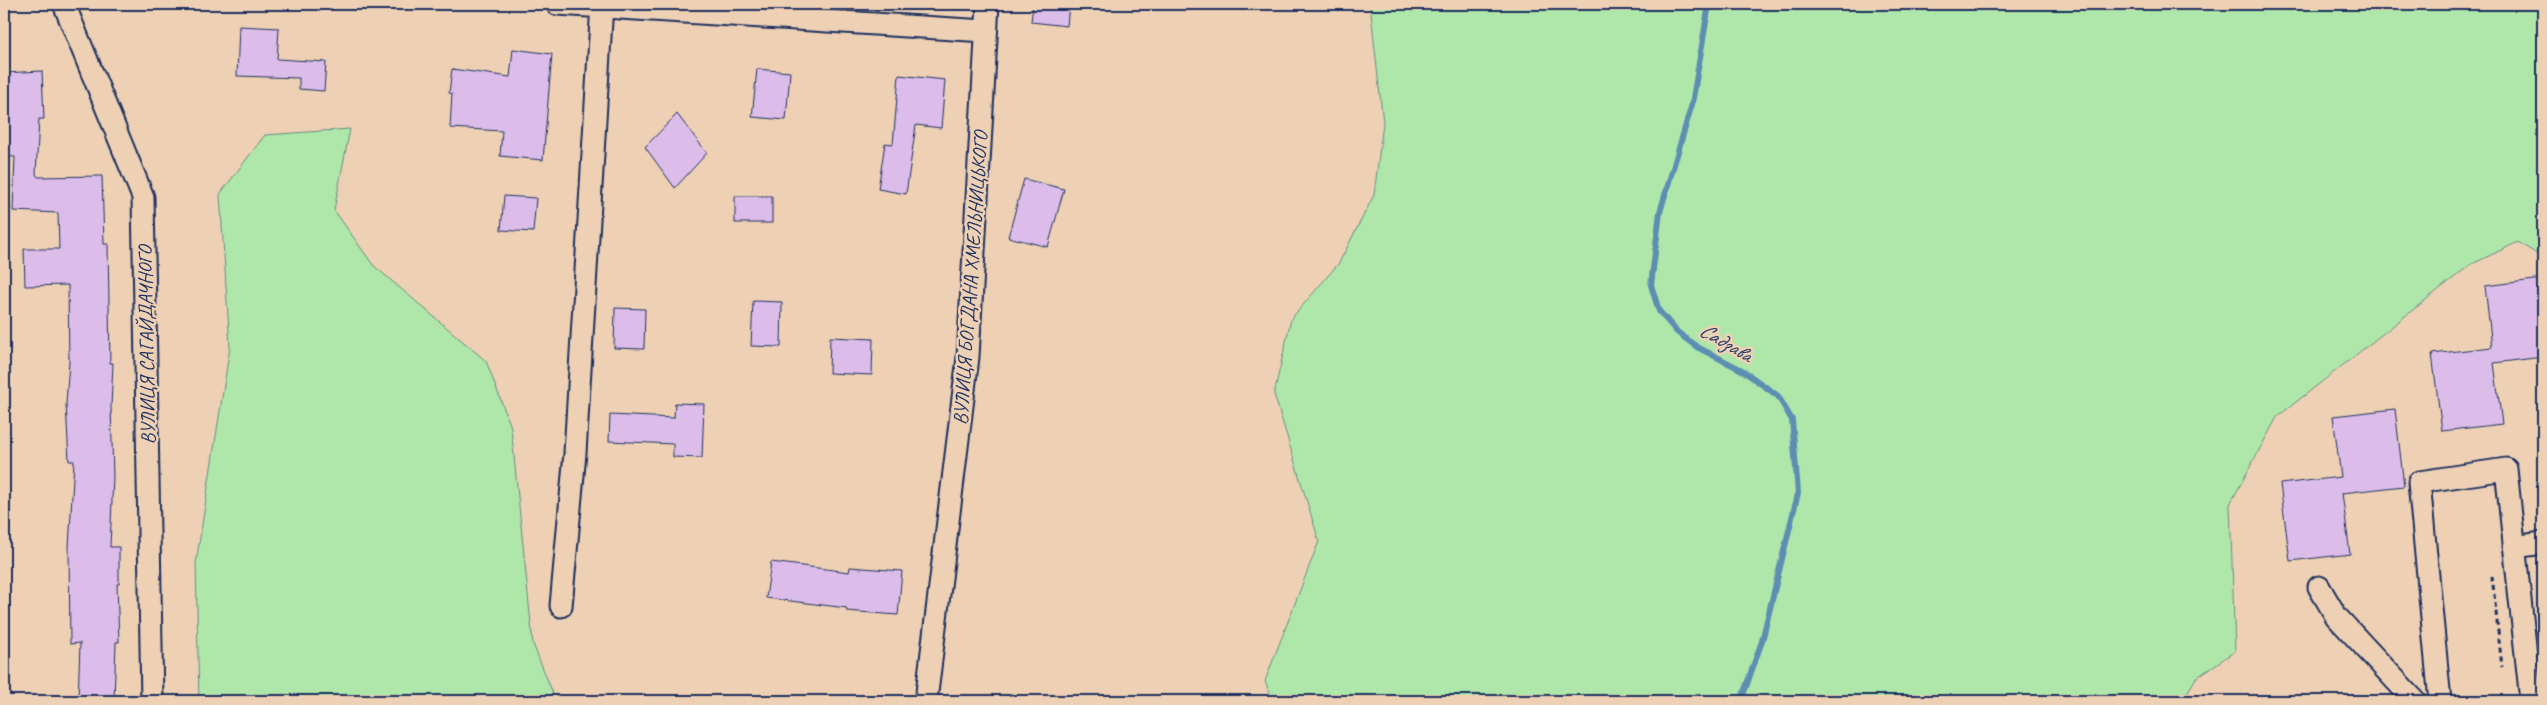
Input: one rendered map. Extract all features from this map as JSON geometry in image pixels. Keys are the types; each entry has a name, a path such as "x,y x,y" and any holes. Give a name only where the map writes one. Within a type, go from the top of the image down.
{"street":[{"name":"ВУЛИЦЯ САГАЙДАЧНОГО","path":"64,4 143,197 152,701"},
{"path":"556,4 602,5 985,32"},
{"name":"ВУЛИЦЯ БОГДАНА ХМЕЛЬНИЦЬКОГО","path":"926,701 968,357 988,4"},
{"path":"562,606 575,454 602,5"},
{"path":"2440,701 2419,482 2506,469 2531,701"},
{"path":"2514,547 2543,543"},
{"path":"2319,587 2336,616 2415,701"}],"path":[{"path":"2492,576 2502,667"}],"green space":[{"path":"1370,4 2543,4 2543,258 2518,242 2470,265 2277,417 2230,504 2235,651 2196,678 2182,701 1273,701 1265,681 1319,541 1274,394 1291,319 1339,263 1374,195 1383,123"},
{"path":"350,129 334,210 373,265 486,361 511,427 533,644 556,701 199,701 196,563 230,347 220,194 265,135"}],"building":[{"path":"1033,4 1069,4 1067,26 1031,22"},
{"path":"239,26 279,28 277,59 326,62 324,91 299,89 299,78 237,76"},
{"path":"513,49 552,54 543,160 500,156 502,131 450,128 452,94 449,93 452,69 510,77"},
{"path":"757,69 790,72 786,120 752,117"},
{"path":"42,71 44,119 39,119 36,174 38,177 102,176 104,244 108,244 110,363 113,363 111,406 113,477 110,547 119,547 119,584 117,584 119,642 116,642 114,701 78,701 80,643 70,644 69,547 74,461 69,461 66,404 69,362 68,285 25,286 24,249 59,249 58,213 13,211 15,157 4,156 4,73"},
{"path":"899,75 945,80 941,128 916,125 906,194 878,189 885,143 893,144"},
{"path":"677,114 707,153 675,188 645,147"},
{"path":"1024,179 1064,189 1048,247 1008,237"},
{"path":"504,196 536,198 533,232 501,230"},
{"path":"735,196 772,196 772,223 735,223"},
{"path":"2543,279 2543,357 2494,363 2502,424 2442,431 2432,354 2492,347 2485,286"},
{"path":"753,301 782,302 781,347 751,346"},
{"path":"615,308 645,309 644,349 614,348"},
{"path":"830,337 873,339 872,375 829,373"},
{"path":"675,403 704,404 702,458 673,457 673,444 609,441 610,415 674,418"},
{"path":"2395,409 2404,486 2342,493 2350,554 2290,561 2280,484 2341,477 2333,416"},
{"path":"771,562 849,572 850,567 902,571 898,615 846,611 847,608 766,598"}],"waterway":[{"name":"Садзава","path":"1709,4 1692,104 1660,212 1651,285 1659,311 1677,332 1697,347 1742,370 1778,396 1792,420 1798,493 1762,641 1741,701"}]}
